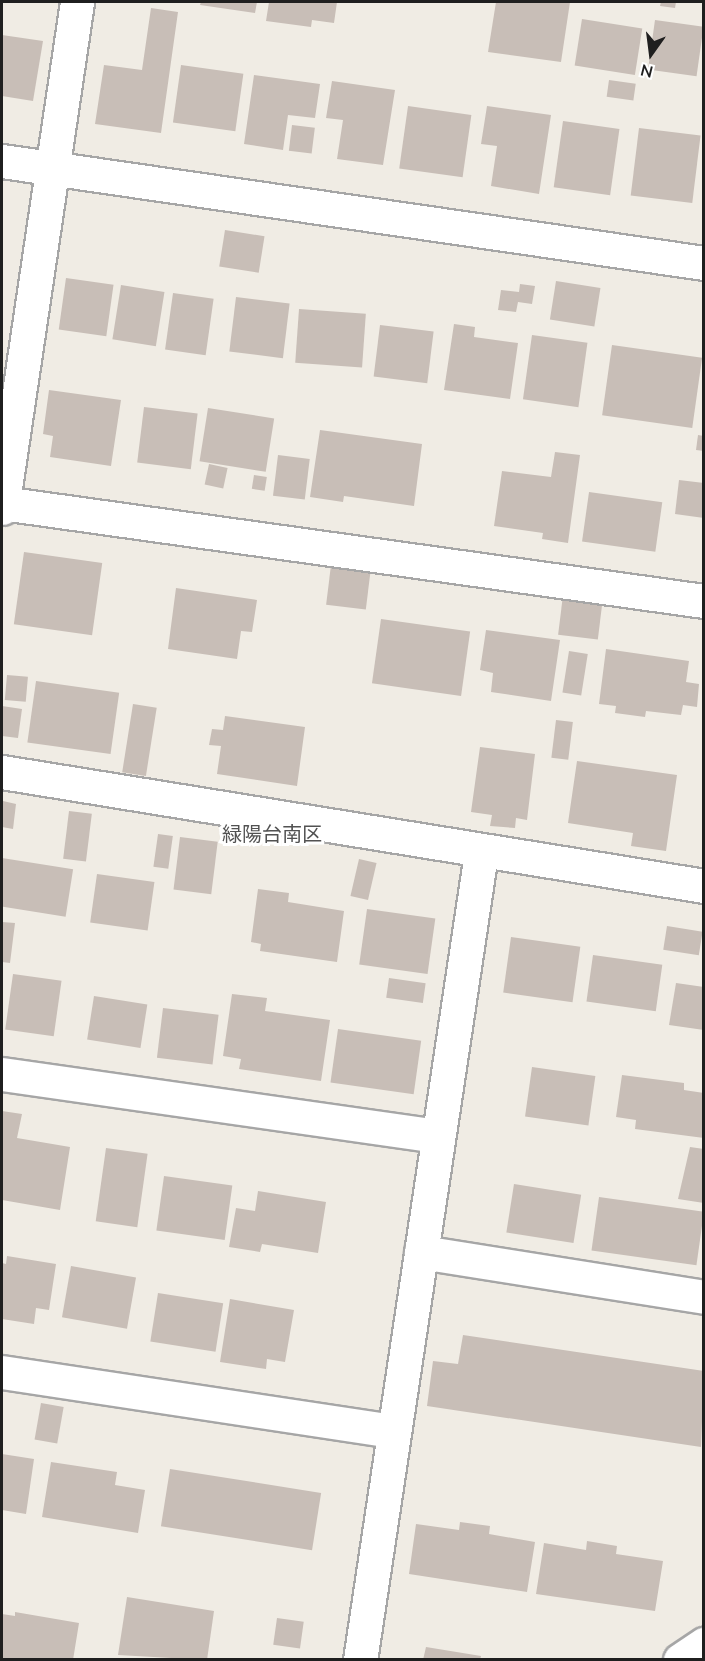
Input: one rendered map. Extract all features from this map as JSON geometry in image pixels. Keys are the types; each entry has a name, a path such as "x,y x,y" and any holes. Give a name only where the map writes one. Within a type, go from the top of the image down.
{"street":[{"path":"2,507 77,2"},
{"path":"2,161 704,263"},
{"path":"2,503 704,601"},
{"path":"2,772 481,853 704,886"},
{"path":"360,1659 481,853"},
{"path":"2,1074 438,1136"},
{"path":"421,1252 704,1297"},
{"path":"2,1372 394,1431"},
{"path":"680,1659 704,1644"}],"building":[{"path":"201,2 257,2 255,13 200,5"},
{"path":"269,2 337,2 334,23 312,20 311,27 266,21"},
{"path":"496,2 570,2 561,62 488,52"},
{"path":"661,2 676,2 675,8 660,6"},
{"path":"151,8 178,12 161,133 95,124 104,65 142,70"},
{"path":"582,19 642,29 635,75 575,65"},
{"path":"655,20 704,27 697,76 648,70"},
{"path":"2,35 43,41 33,101 2,96"},
{"path":"181,65 243,74 235,131 173,122"},
{"path":"254,75 320,84 315,118 288,115 283,150 244,144"},
{"path":"609,80 636,84 633,101 607,97"},
{"path":"332,81 395,90 383,165 337,159 343,120 326,118"},
{"path":"408,106 471,115 463,177 399,168"},
{"path":"487,106 551,115 539,194 491,186 497,146 481,144"},
{"path":"563,121 619,129 610,195 554,187"},
{"path":"292,125 315,128 312,154 289,151"},
{"path":"639,128 701,136 692,203 631,195"},
{"path":"225,230 265,236 259,273 219,267"},
{"path":"66,278 114,285 106,336 59,329"},
{"path":"556,281 600,288 594,327 550,320"},
{"path":"520,284 535,286 532,304 518,302 516,312 498,310 501,290 519,292"},
{"path":"121,285 164,292 156,346 112,339"},
{"path":"173,293 214,299 206,355 165,349"},
{"path":"236,297 290,304 283,358 229,352"},
{"path":"299,309 366,314 362,368 295,363"},
{"path":"454,324 475,327 474,337 518,343 510,399 444,390"},
{"path":"380,325 434,332 427,383 374,377"},
{"path":"532,335 587,343 578,407 523,399"},
{"path":"612,345 702,358 692,428 602,415"},
{"path":"49,390 121,400 111,466 50,457 53,436 43,434"},
{"path":"144,407 198,414 191,469 137,463"},
{"path":"208,408 274,418 266,472 200,461"},
{"path":"320,430 422,444 414,506 344,496 343,502 310,497"},
{"path":"698,435 704,436 704,451 696,450"},
{"path":"555,452 580,455 568,543 542,539 543,533 494,526 502,471 551,477"},
{"path":"278,455 310,459 305,500 273,496"},
{"path":"209,464 228,468 223,488 205,485"},
{"path":"254,475 267,477 265,491 252,489"},
{"path":"679,480 704,483 704,518 675,514"},
{"path":"589,492 662,502 655,552 582,542"},
{"path":"24,552 102,563 92,635 14,624"},
{"path":"331,565 371,570 366,610 326,605"},
{"path":"176,588 257,600 252,632 241,631 237,659 168,649"},
{"path":"563,595 603,600 598,640 558,635"},
{"path":"381,619 470,632 461,696 372,683"},
{"path":"486,630 560,640 551,701 491,692 493,673 480,670"},
{"path":"606,649 689,661 686,682 699,684 697,707 683,705 681,715 646,711 645,717 615,713 616,706 599,704"},
{"path":"569,651 588,654 581,695 562,692"},
{"path":"7,675 28,677 26,702 5,700"},
{"path":"36,681 119,693 111,754 27,742"},
{"path":"133,704 157,708 146,776 122,772"},
{"path":"2,706 22,709 18,738 2,736"},
{"path":"225,716 305,727 297,786 217,774 221,746 209,745 212,729 223,730"},
{"path":"556,720 573,722 568,760 551,758"},
{"path":"480,747 535,754 527,820 516,818 515,828 490,826 492,815 471,812"},
{"path":"577,761 677,775 666,851 631,846 633,833 568,823"},
{"path":"3,801 16,804 13,829 2,827"},
{"path":"69,811 92,814 86,861 63,859"},
{"path":"158,834 173,836 168,869 153,867"},
{"path":"180,837 218,842 211,894 174,890"},
{"path":"2,858 73,869 66,917 2,907"},
{"path":"359,859 377,863 368,900 350,896"},
{"path":"97,874 154,882 148,931 90,923"},
{"path":"258,889 289,893 288,902 344,911 337,962 260,951 261,944 251,942"},
{"path":"367,909 435,919 428,974 359,964"},
{"path":"2,922 15,923 10,963 2,962"},
{"path":"667,926 703,932 699,955 663,950"},
{"path":"511,937 580,947 573,1002 503,992"},
{"path":"593,955 662,965 656,1011 586,1002"},
{"path":"13,974 62,981 54,1036 5,1029"},
{"path":"389,978 426,983 423,1003 386,998"},
{"path":"676,983 704,987 704,1030 669,1025"},
{"path":"232,994 267,998 265,1011 330,1020 321,1081 239,1069 241,1059 223,1056"},
{"path":"94,996 147,1004 140,1048 87,1039"},
{"path":"163,1008 219,1015 212,1064 157,1058"},
{"path":"338,1029 421,1041 414,1094 330,1082"},
{"path":"532,1067 595,1076 588,1125 525,1117"},
{"path":"622,1075 684,1083 684,1090 704,1093 704,1138 635,1129 636,1120 616,1117"},
{"path":"2,1111 22,1114 17,1138 70,1147 60,1210 2,1200"},
{"path":"690,1147 704,1149 704,1203 678,1199"},
{"path":"106,1148 148,1154 137,1227 96,1221"},
{"path":"164,1176 232,1186 225,1240 156,1230"},
{"path":"514,1184 581,1195 573,1243 506,1232"},
{"path":"258,1191 326,1202 318,1253 262,1244 260,1252 229,1247 236,1208 255,1211"},
{"path":"599,1197 704,1212 696,1265 591,1250"},
{"path":"7,1256 56,1264 49,1310 36,1308 34,1324 2,1319 2,1263 6,1264"},
{"path":"71,1266 136,1277 127,1329 62,1317"},
{"path":"158,1293 223,1303 216,1352 150,1341"},
{"path":"230,1299 294,1310 285,1362 267,1359 266,1369 220,1362"},
{"path":"463,1335 704,1371 701,1447 427,1406 433,1361 458,1364"},
{"path":"41,1403 64,1407 57,1443 35,1439"},
{"path":"2,1454 34,1459 26,1514 2,1510"},
{"path":"51,1462 117,1472 115,1485 145,1490 138,1533 42,1517"},
{"path":"170,1469 321,1493 312,1550 161,1526"},
{"path":"460,1522 490,1526 489,1534 535,1542 527,1592 409,1574 416,1524 459,1530"},
{"path":"587,1541 617,1546 616,1554 663,1561 655,1611 536,1594 544,1543 586,1550"},
{"path":"127,1597 214,1611 207,1660 118,1655"},
{"path":"15,1612 79,1623 73,1660 2,1660 2,1614 15,1616"},
{"path":"277,1618 304,1622 300,1648 273,1645"},
{"path":"426,1647 481,1656 480,1660 423,1660"}],"district":[{"name":"緑陽台南区","path":"272,833"}]}
